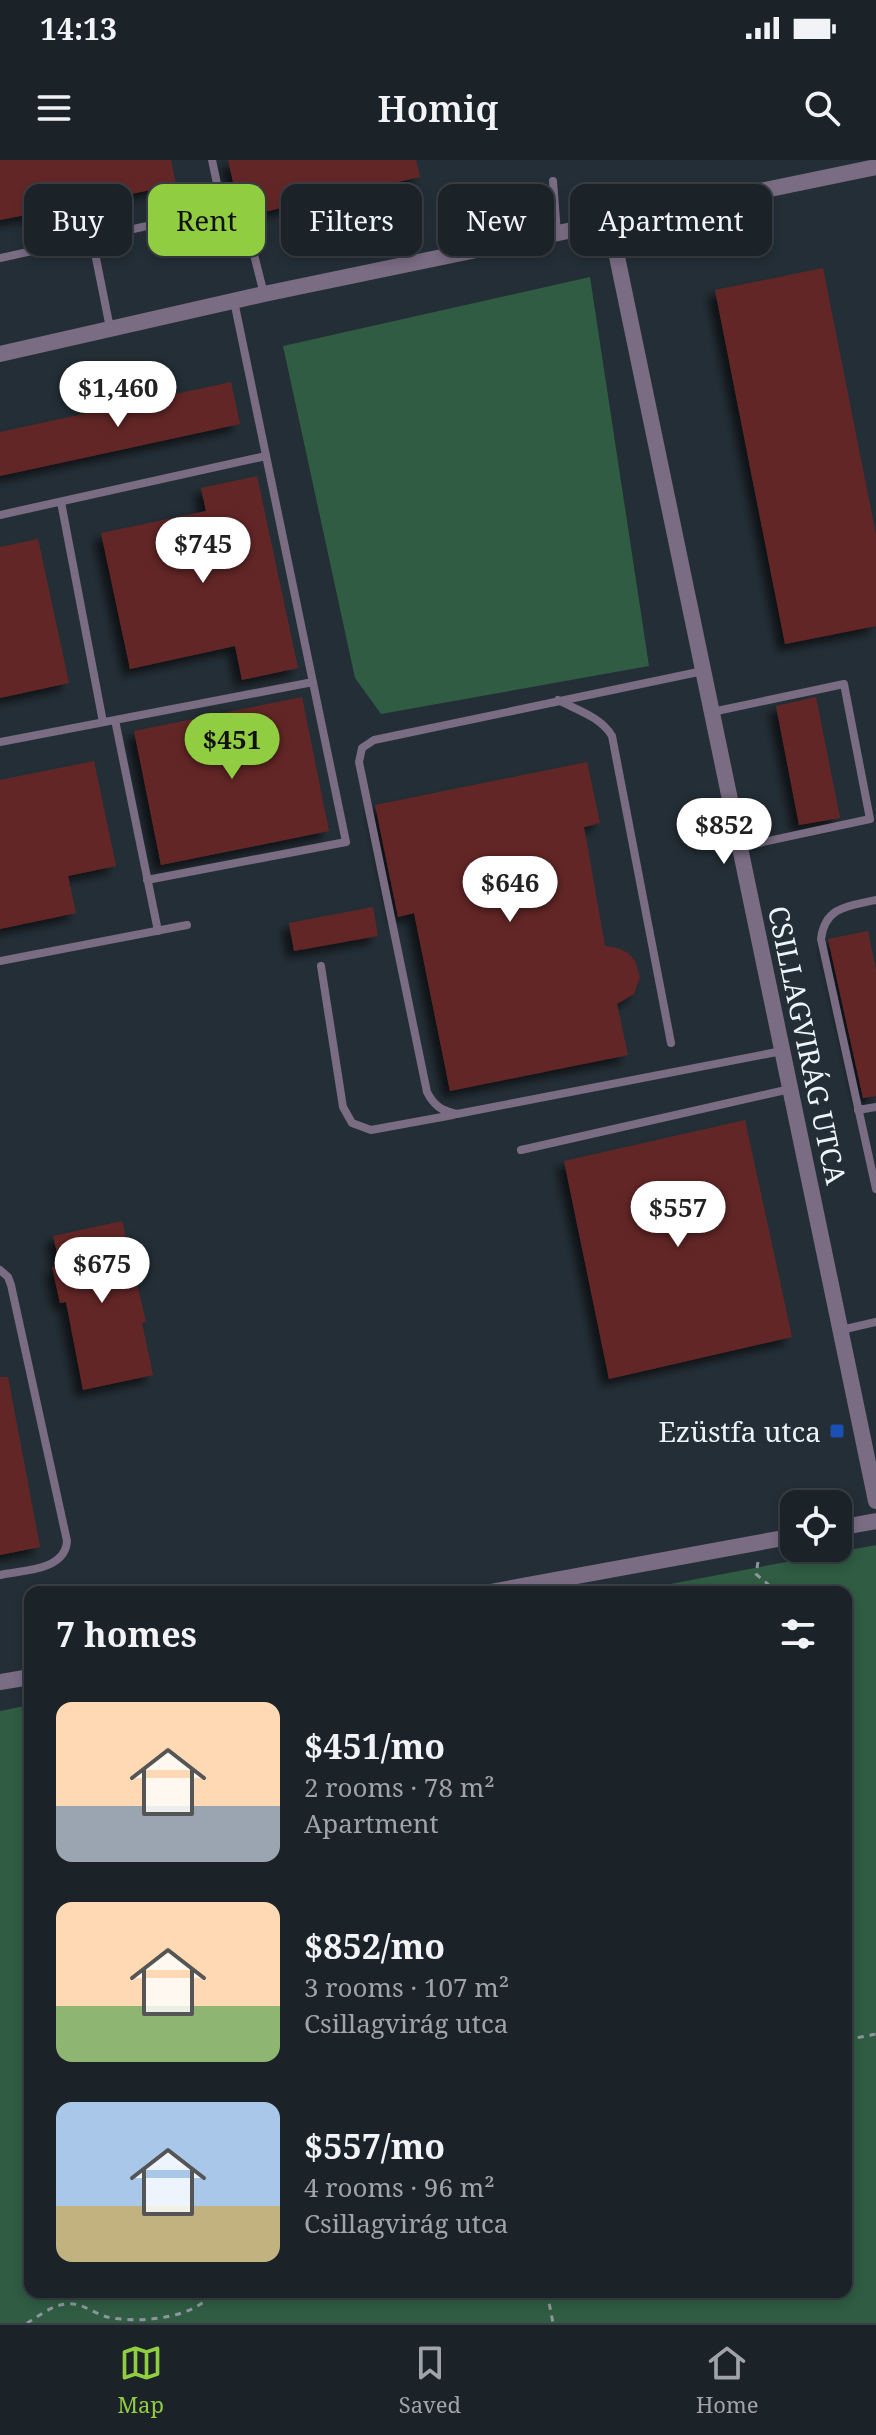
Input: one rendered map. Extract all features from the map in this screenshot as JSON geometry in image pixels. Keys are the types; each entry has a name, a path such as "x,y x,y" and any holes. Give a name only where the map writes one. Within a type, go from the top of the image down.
{"street":[{"path":"772,189 876,167"},
{"path":"0,354 264,294 570,231"},
{"name":"CSILLAGVIRÁG UTCA","path":"617,256 876,1501"},
{"path":"852,1525 876,1521"},
{"path":"522,1586 780,1538"},
{"path":"0,1682 24,1678"}],"lane":[{"path":"212,160 219,193 229,216 251,243 264,294"},
{"path":"553,181 557,233"},
{"path":"0,258 24,253"},
{"path":"96,256 110,328"},
{"path":"147,880 346,842 234,301"},
{"path":"0,515 266,456"},
{"path":"61,502 103,722"},
{"path":"457,1114 437,1106 427,1092 359,755 367,743 374,740 703,671"},
{"path":"0,742 313,682"},
{"path":"712,712 844,684 870,819 740,847"},
{"path":"558,700 597,719 612,736 671,1043"},
{"path":"115,720 158,931"},
{"path":"876,900 835,911 823,924 821,939 876,1189"},
{"path":"0,961 187,925"},
{"path":"321,966 343,1107 352,1123 371,1130 782,1051"},
{"path":"521,1150 790,1089"},
{"path":"858,1110 876,1107"},
{"path":"0,1270 11,1285 67,1541 64,1554 53,1564 0,1575"},
{"path":"840,1330 876,1322"}],"path":[{"path":"770,1540 755,1570 770,1586"},
{"path":"852,2039 876,2034"},
{"path":"27,2323 56,2305 70,2303 125,2321 158,2319 197,2308 208,2298"},
{"path":"548,2298 553,2323"}],"green space":[{"path":"590,277 649,666 381,714 355,678 283,346"},
{"path":"876,1545 876,2323 0,2323 0,1711 24,1706 24,2298 852,2298 852,1586 660,1586 786,1562 852,1562 852,1550"}],"building":[{"path":"0,160 171,160 176,184 148,184 148,191 132,194 132,184 24,184 24,215 0,220"},
{"path":"228,160 416,160 420,177 389,184 281,184 281,208 265,212 265,184 233,184"},
{"path":"823,268 876,535 876,626 785,644 715,290"},
{"path":"231,382 240,424 0,476 0,432"},
{"path":"257,476 298,668 242,680 235,646 130,669 101,533 206,511 201,488"},
{"path":"38,539 69,683 0,698 0,547"},
{"path":"302,697 329,831 161,865 134,731"},
{"path":"816,697 840,818 799,825 776,706"},
{"path":"94,761 116,866 68,876 76,913 0,929 0,780"},
{"path":"587,762 600,823 584,827 605,946 628,953 635,961 640,977 634,994 617,1004 628,1055 450,1091 414,913 398,917 375,805"},
{"path":"373,907 378,936 294,951 289,923"},
{"path":"868,931 876,971 876,1096 863,1098 828,939"},
{"path":"745,1120 792,1337 609,1379 564,1161"},
{"path":"122,1221 146,1322 142,1323 153,1375 83,1390 66,1302 60,1303 52,1267 60,1265 53,1236"},
{"path":"0,1377 8,1377 40,1547 0,1555"}],"place":[{"name":"Ezüstfa utca","path":"837,1431"}]}
